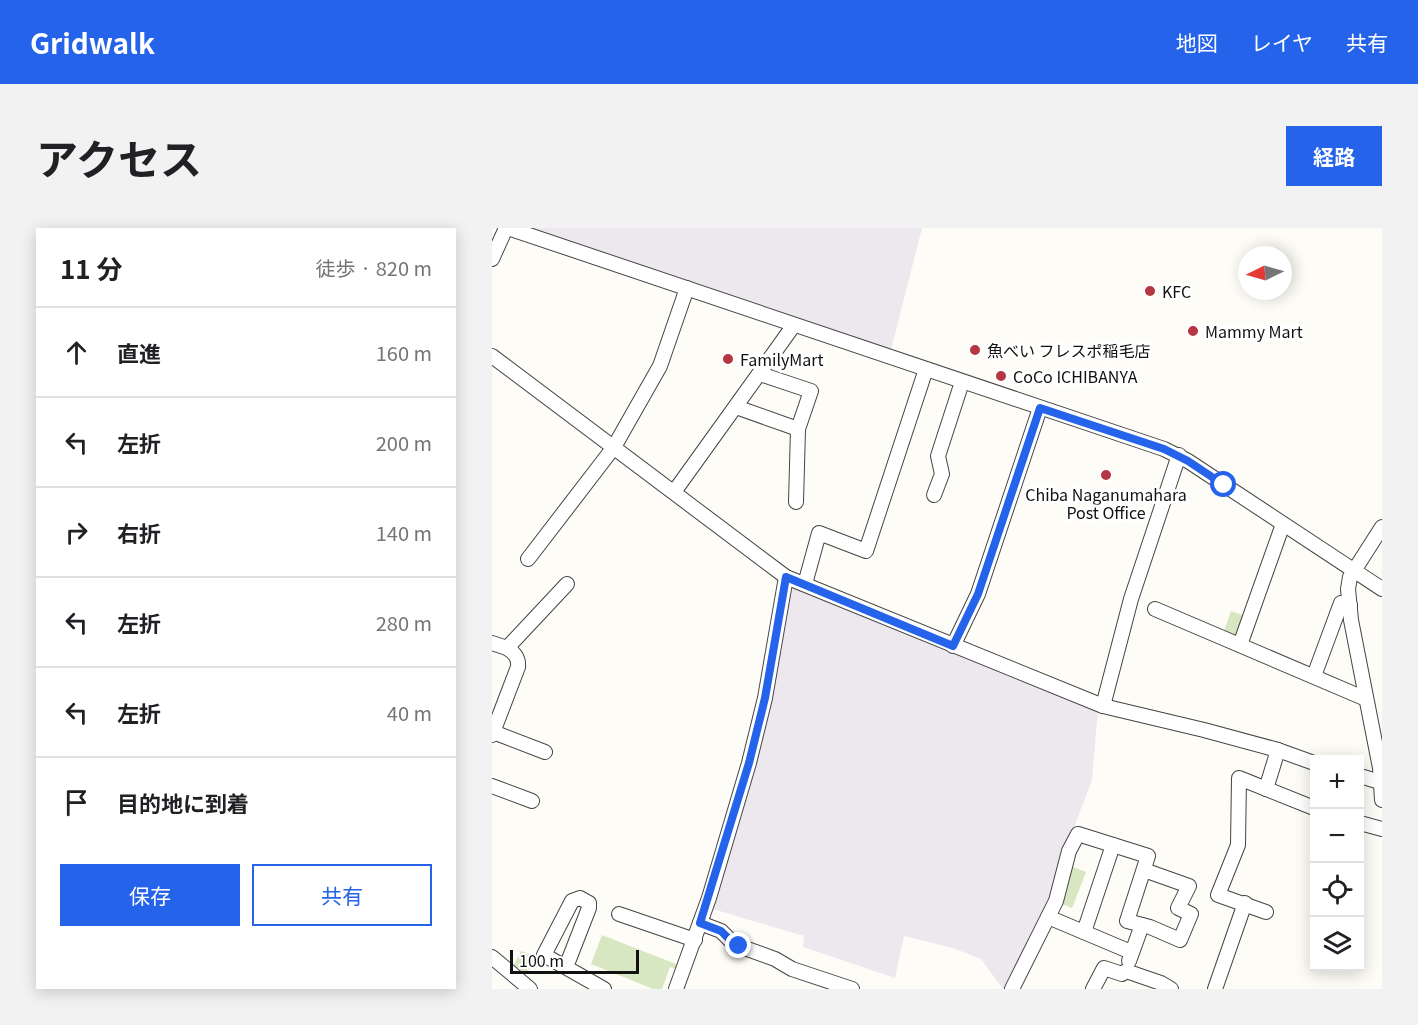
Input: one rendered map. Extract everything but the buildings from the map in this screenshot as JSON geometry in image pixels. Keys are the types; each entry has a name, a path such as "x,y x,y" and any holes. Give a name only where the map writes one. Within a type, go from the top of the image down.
{"street":[{"path":"492,259 507,228 1164,449 1179,455 1382,589"},
{"path":"528,559 614,447 660,366 687,288"},
{"path":"674,492 794,325"},
{"path":"492,356 786,577 1103,706 1204,730 1278,750 1310,762"},
{"path":"806,584 819,533 866,551 926,369"},
{"path":"760,374 811,391 798,429 796,502"},
{"path":"934,495 942,474 938,456 962,382"},
{"path":"736,407 798,429"},
{"path":"953,646 978,594 1040,408"},
{"path":"1103,706 1131,599 1179,455"},
{"path":"1240,645 1283,524"},
{"path":"1382,527 1354,570 1349,583 1350,605 1380,768 1382,800"},
{"path":"676,989 695,940 752,752 765,698 786,577"},
{"path":"507,648 567,584"},
{"path":"1314,676 1341,603 1350,605"},
{"path":"1155,609 1366,699"},
{"path":"492,643 507,648 519,660 493,734 545,752"},
{"path":"1266,789 1278,750"},
{"path":"1364,777 1380,782"},
{"path":"1266,912 1218,895 1238,845 1239,778 1310,806"},
{"path":"492,786 532,801"},
{"path":"1364,824 1382,829"},
{"path":"1012,989 1056,901 1069,851 1078,834 1148,856 1127,921 1180,940 1191,914 1178,908 1189,886 1144,870"},
{"path":"1084,932 1113,845"},
{"path":"566,967 589,908 589,903 580,898 572,901 544,955 604,989"},
{"path":"1215,989 1245,903"},
{"path":"619,914 695,940"},
{"path":"1048,917 1131,952"},
{"path":"700,923 721,931 739,946 775,959 792,969 852,989"},
{"path":"1093,989 1104,968 1122,974 1126,971 1142,925"},
{"path":"492,957 530,989"},
{"path":"1126,971 1161,983 1171,989"}],"shaded area":[{"path":"529,228 922,228 891,350"},
{"path":"790,584 1098,709 1092,780 1073,830 1060,855 1052,893 1007,989 1003,989 981,959 953,948 904,936 895,978 803,947 804,936 713,909 756,767 774,681"}],"green space":[{"path":"1231,611 1246,616 1238,639 1223,634"},
{"path":"1068,865 1086,872 1072,908 1059,903"},
{"path":"602,935 681,966 679,970 670,967 662,989 653,989 591,964"},
{"path":"521,951 543,959 536,969 532,967 522,976 512,968"}],"place":[{"name":"KFC","path":"1150,291"},
{"name":"Mammy Mart","path":"1193,331"},
{"name":"魚べい フレスポ稲毛店","path":"975,350"},
{"name":"FamilyMart","path":"728,359"},
{"name":"CoCo ICHIBANYA","path":"1001,376"},
{"name":"Chiba Naganumahara Post Office","path":"1106,475"}],"route":[{"path":"739,946 721,931 700,923 749,763 765,698 786,577 953,646 978,594 1040,408 1179,455 1224,485"}]}
